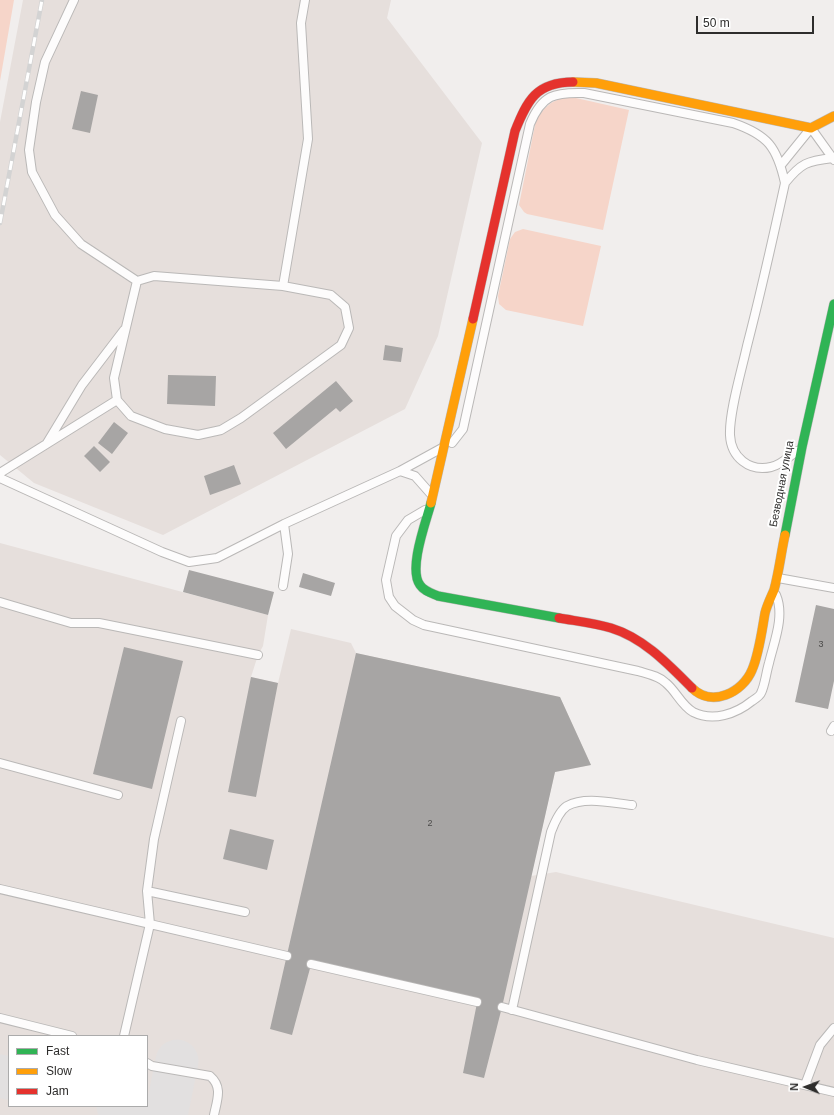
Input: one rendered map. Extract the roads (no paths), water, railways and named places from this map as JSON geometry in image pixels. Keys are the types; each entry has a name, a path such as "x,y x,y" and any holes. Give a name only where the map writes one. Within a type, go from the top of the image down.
{"main road":[{"path":"429,508 445,447 515,131 525,106 536,92 553,83 573,81 596,83 811,128 834,116"},
{"name":"Безводная улица","path":"429,508 421,538 415,572 419,584 426,591 438,596 472,603 612,628 640,642 660,656 698,694 706,697 726,695 737,689 745,682 753,669 766,610 774,589 802,447 834,304"}],"lane":[{"path":"74,0 45,62 36,102 28,150 32,172 55,215 81,244 137,281 154,276 283,286 331,295 345,307 349,328 341,345 241,418 221,430 198,435 165,429 131,416 117,400 114,378 137,281"},
{"path":"283,286 308,139 301,23 305,0"},
{"path":"0,478 162,552 189,562 217,558 284,524 400,471 445,447 455,440 463,429 530,124 537,108 551,95 566,92 584,93 733,123 751,129 767,141 776,153 781,165 785,183"},
{"path":"781,165 811,128 834,159 805,163 796,168 785,183 740,378 730,434 732,449 739,459 757,468 771,467 784,462 802,447"},
{"path":"47,443 82,385 126,328"},
{"path":"0,473 117,400"},
{"path":"400,471 415,476 432,496"},
{"path":"429,508 408,520 396,536 386,580 389,597 402,613 424,625 638,671 659,678 666,683 688,708 702,715 715,716 728,714 744,708 761,694 779,619 780,603 774,589"},
{"path":"283,586 288,554 284,524"},
{"path":"776,577 834,588"},
{"path":"0,602 71,623 99,623 258,655"},
{"path":"124,1035 150,924 147,891 154,839 181,721"},
{"path":"0,763 118,795"},
{"path":"512,1010 551,832 557,818 566,806 584,800 632,805"},
{"path":"0,889 287,956"},
{"path":"147,891 245,912"},
{"path":"311,964 477,1002"},
{"path":"502,1007 697,1060 834,1092"},
{"path":"0,1018 68,1035"},
{"path":"806,1085 820,1045 834,1028"},
{"path":"148,1064 152,1066 210,1076 216,1081 219,1090 214,1115"}],"railway":[{"path":"0,223 42,0"}]}
